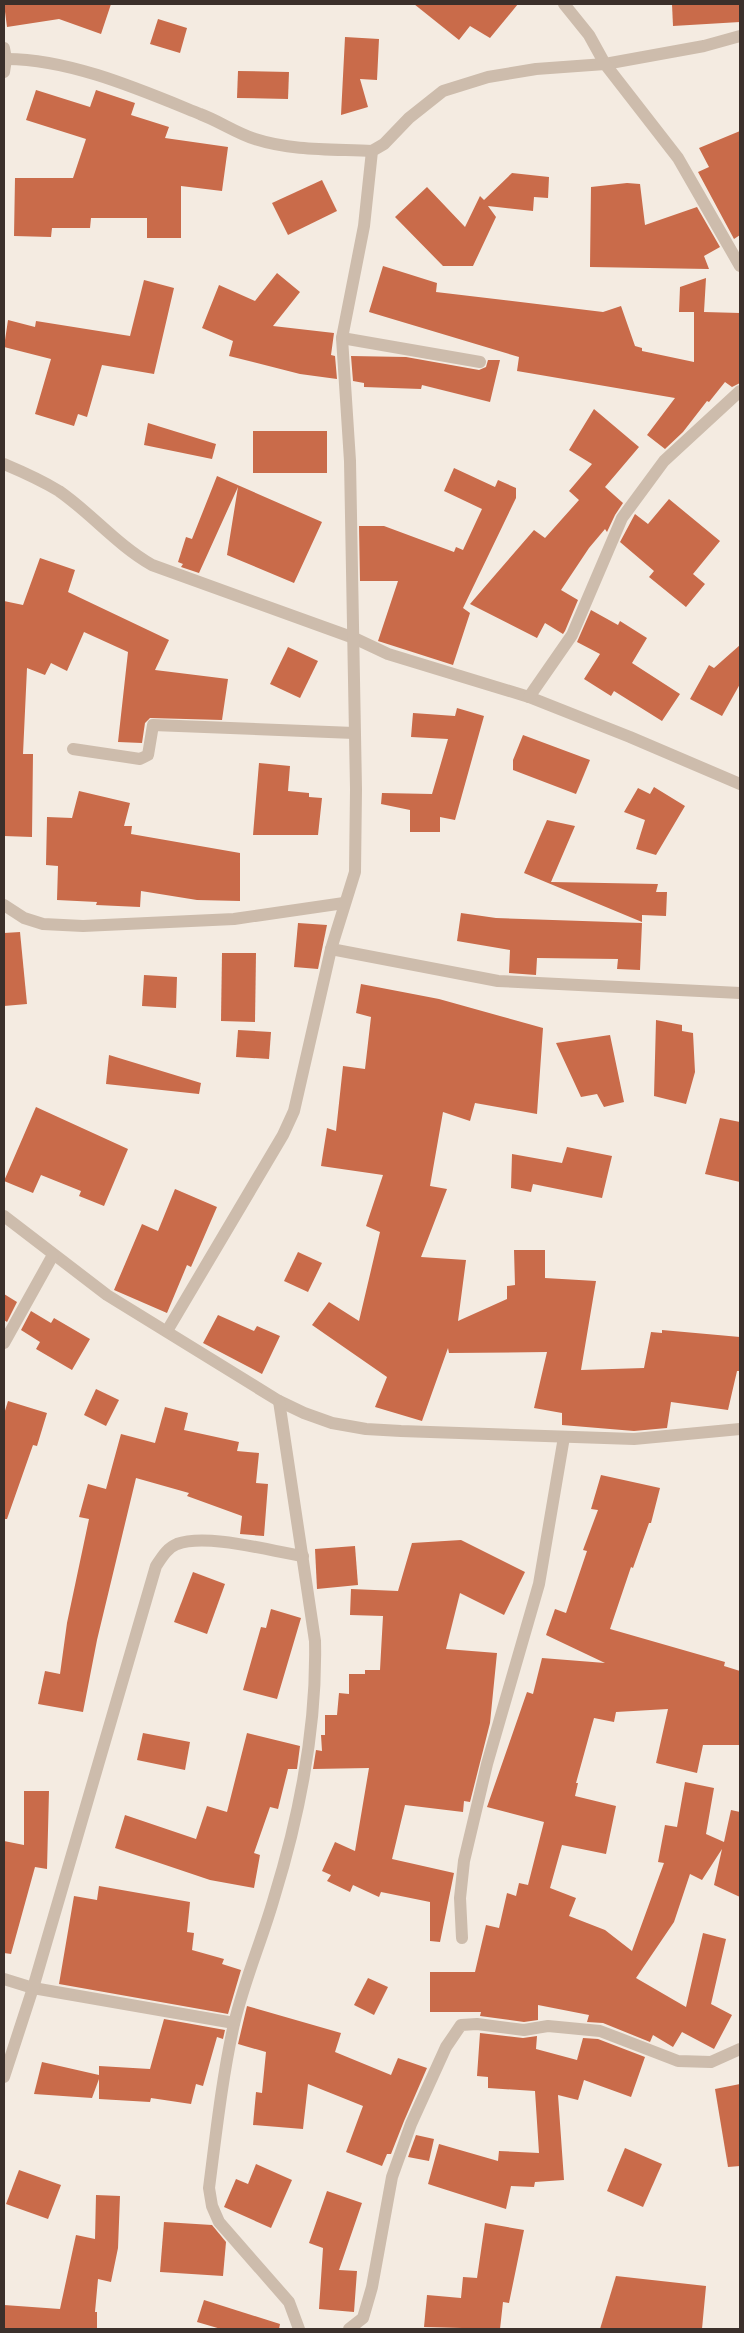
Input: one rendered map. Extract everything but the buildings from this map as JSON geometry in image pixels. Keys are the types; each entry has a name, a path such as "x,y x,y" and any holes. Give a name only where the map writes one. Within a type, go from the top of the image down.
{"street":[{"path":"564,4 589,35 605,64 678,158 740,266"},
{"path":"4,72 4,55 39,62 94,74 201,114 252,139 278,146 372,151 384,144 409,118 444,92 488,77 536,69 605,64 704,46 740,36"},
{"path":"167,1331 283,1135 294,1111 331,949 355,872 354,638 350,461 342,338 364,226 372,151"},
{"path":"342,338 480,362"},
{"path":"529,697 572,635 622,518 664,461 740,391"},
{"path":"4,464 30,475 59,492 130,553 152,566 354,638 388,654 529,697 630,736 740,784"},
{"path":"73,749 140,759 148,755 153,725 354,733"},
{"path":"4,905 24,918 43,924 83,926 234,919 344,903"},
{"path":"331,949 513,983 740,993"},
{"path":"4,1216 52,1255 107,1295 279,1401 304,1413 332,1422 366,1429 564,1437 644,1438 740,1429"},
{"path":"4,1343 52,1255"},
{"path":"279,1401 315,1641 315,1665 305,1764 290,1844 234,2023 209,2188 212,2206 219,2222 289,2302 299,2329"},
{"path":"462,1938 460,1898 464,1861 490,1755 538,1584 564,1437"},
{"path":"4,2077 33,1988 156,1566 164,1553 175,1544 205,1539 303,1556"},
{"path":"4,1979 33,1988 234,2023"},
{"path":"349,2329 363,2318 372,2287 392,2177 411,2124 446,2047 461,2025 477,2024 524,2030 548,2026 600,2031 678,2061 711,2062 740,2049"}]}
